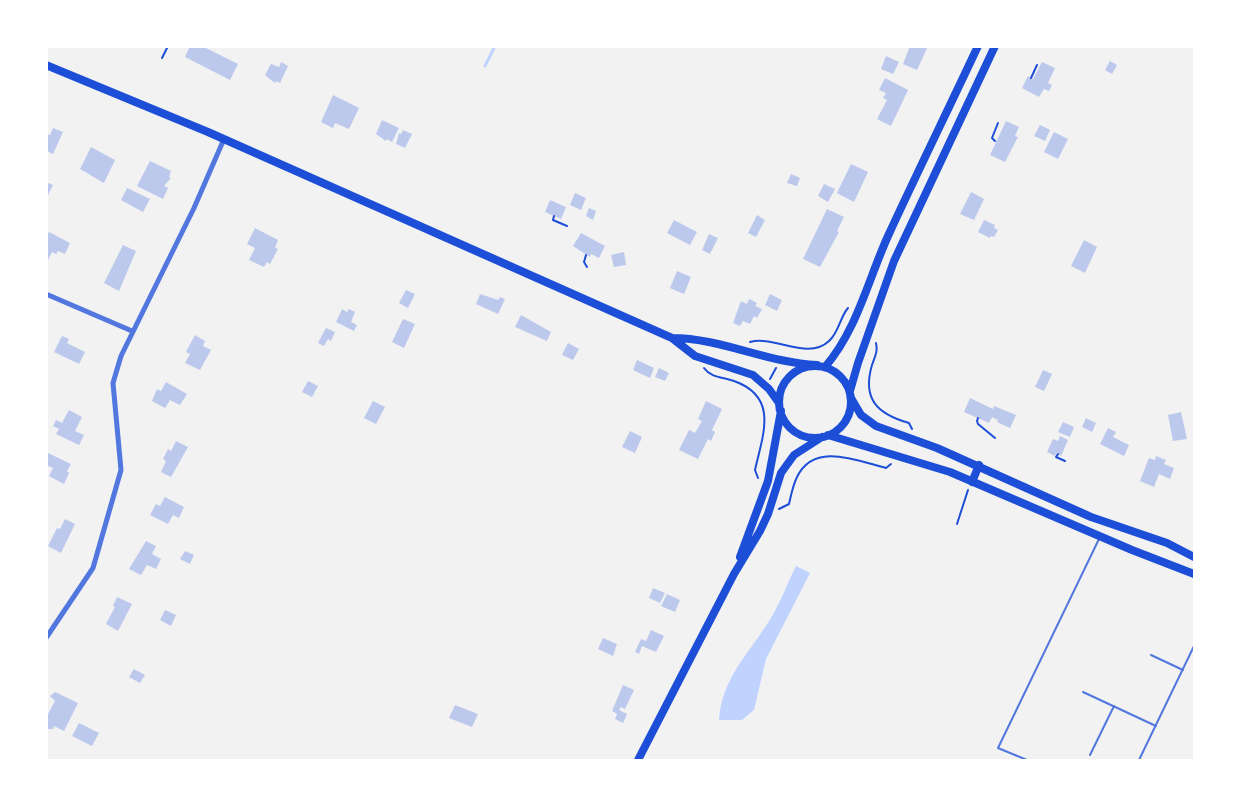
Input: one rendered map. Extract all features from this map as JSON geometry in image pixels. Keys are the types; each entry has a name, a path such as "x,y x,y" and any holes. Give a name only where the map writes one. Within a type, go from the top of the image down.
{"main road":[{"path":"734,574 768,481 781,391 786,381 795,372 806,367 821,366 834,356 848,333 888,237 978,46"},
{"path":"638,760 734,574 760,531 781,473 794,455 838,429 846,421 858,363 894,261 995,46"},
{"path":"46,65 224,139 672,338 694,356 753,375 769,389 792,429 801,434 811,437 825,436 920,462 1194,574"},
{"path":"672,338 691,338 790,364 821,366 836,372 844,380 861,415 876,426 980,465 1091,517 1167,543 1194,557"},
{"path":"972,482 980,465"}],"street":[{"path":"46,638 93,568 121,470 113,382 121,356 194,208 224,139"},
{"path":"46,294 132,331"}],"lane":[{"path":"1027,760 999,748 1100,537"},
{"path":"1139,760 1194,646"},
{"path":"1151,655 1183,670"},
{"path":"1083,692 1156,726"},
{"path":"1090,754 1114,706"}],"path":[{"path":"162,58 168,46"},
{"path":"1031,78 1037,65"},
{"path":"995,141 992,138 998,123"},
{"path":"554,216 554,220 567,226"},
{"path":"586,255 587,267"},
{"path":"755,341 806,348 819,347 829,341 846,310"},
{"path":"872,367 869,389 872,400 879,410 909,423"},
{"path":"770,378 776,368"},
{"path":"721,378 733,380 749,388 760,399 765,413 755,470"},
{"path":"978,418 978,424 995,438"},
{"path":"789,504 797,476 805,466 818,457 830,454 886,468"},
{"path":"1058,454 1056,457 1065,461"},
{"path":"957,524 966,492 972,482"}],"water":[{"path":"796,566 810,573 766,659 754,710 742,720 719,720 721,705 731,679 773,614"}],"building":[{"path":"190,46 202,46 238,64 230,80 185,57"},
{"path":"910,46 928,46 917,70 903,64"},
{"path":"886,56 899,62 893,74 881,69"},
{"path":"1110,61 1117,65 1112,74 1105,70"},
{"path":"281,62 288,66 280,83 276,81 275,83 265,75 271,64 279,67"},
{"path":"1042,62 1055,68 1048,83 1052,85 1049,91 1044,89 1039,97 1022,88 1028,76 1033,79"},
{"path":"885,78 908,90 891,126 877,119 887,100 883,98 886,93 879,90"},
{"path":"333,95 359,108 349,129 335,123 333,128 321,122"},
{"path":"382,120 399,128 392,142 376,134"},
{"path":"1006,121 1019,127 1015,136 1018,137 1005,162 990,155"},
{"path":"1040,125 1050,130 1045,141 1034,136"},
{"path":"53,128 63,132 53,154 46,151 46,134 50,135"},
{"path":"403,130 412,134 405,148 396,144 399,133 401,134"},
{"path":"1054,132 1068,139 1058,159 1044,152"},
{"path":"91,147 115,160 104,183 80,169"},
{"path":"150,161 171,171 169,177 171,178 164,186 168,188 163,199 137,186"},
{"path":"851,164 868,172 854,202 837,193"},
{"path":"791,174 800,178 797,186 787,183"},
{"path":"46,182 53,185 46,199"},
{"path":"824,184 835,189 828,202 818,196"},
{"path":"127,188 150,199 143,212 121,200"},
{"path":"971,192 984,199 974,220 960,214"},
{"path":"575,193 586,198 581,210 570,205"},
{"path":"550,200 566,207 561,219 545,212"},
{"path":"589,208 596,211 593,220 586,216"},
{"path":"827,209 844,217 837,231 839,232 820,267 803,259"},
{"path":"757,215 765,220 756,237 748,233"},
{"path":"674,220 697,232 690,245 667,233"},
{"path":"984,220 995,225 994,228 998,230 994,237 990,238 978,232"},
{"path":"255,228 278,240 275,248 278,249 270,264 267,262 264,267 249,260 255,248 247,244"},
{"path":"49,232 70,243 65,254 58,251 56,254 52,252 46,260 46,239"},
{"path":"581,233 605,246 599,258 591,254 590,257 573,246"},
{"path":"709,234 718,238 710,254 702,250"},
{"path":"1084,240 1097,247 1085,273 1071,266"},
{"path":"123,245 136,251 119,291 104,283"},
{"path":"624,252 626,265 614,267 611,255"},
{"path":"677,271 691,277 684,294 670,288"},
{"path":"406,290 415,294 408,308 399,303"},
{"path":"480,294 498,300 500,297 505,299 498,314 476,304"},
{"path":"770,294 782,300 777,311 765,305"},
{"path":"749,299 757,303 755,306 762,309 757,318 754,316 750,324 743,321 740,326 733,323 741,301 747,304"},
{"path":"342,309 355,312 351,322 357,325 354,331 336,322"},
{"path":"521,315 551,332 547,341 515,327"},
{"path":"403,319 415,324 404,348 392,342"},
{"path":"326,328 335,332 331,341 328,339 324,346 318,343"},
{"path":"195,335 205,341 203,346 211,350 200,370 185,363 190,354 186,352"},
{"path":"62,336 69,339 67,343 85,352 79,364 54,352"},
{"path":"568,343 579,349 573,360 562,355"},
{"path":"637,360 654,368 650,378 633,370"},
{"path":"659,368 669,373 665,381 655,377"},
{"path":"1043,370 1052,374 1044,391 1035,387"},
{"path":"308,381 318,386 312,397 302,392"},
{"path":"166,382 187,394 180,405 170,400 165,408 152,401 157,389 161,391"},
{"path":"970,398 993,409 994,406 1016,415 1010,428 992,417 989,423 964,412"},
{"path":"373,401 385,407 376,424 364,418"},
{"path":"706,401 722,409 712,430 715,432 711,441 708,439 698,459 679,450 689,430 695,433 702,421 698,419"},
{"path":"69,410 82,417 75,431 84,435 79,445 56,434 59,429 53,426 56,420 62,423"},
{"path":"1181,412 1187,439 1173,441 1168,415"},
{"path":"1086,418 1096,423 1092,432 1082,427"},
{"path":"1063,422 1074,427 1070,437 1058,432"},
{"path":"1108,428 1116,432 1113,437 1129,445 1124,456 1100,444"},
{"path":"630,431 642,437 635,453 622,447"},
{"path":"1060,436 1068,440 1061,456 1047,452 1053,439 1058,441"},
{"path":"176,441 188,447 171,477 161,472 166,461 163,459 168,449 171,451"},
{"path":"48,453 71,464 64,484 49,476 53,468 46,465"},
{"path":"1156,456 1166,460 1164,464 1174,468 1170,479 1159,474 1154,487 1140,481 1149,458 1155,460"},
{"path":"165,497 184,507 179,518 173,515 168,524 150,515 156,504 160,506"},
{"path":"65,519 75,524 61,553 48,546 57,528 60,529"},
{"path":"146,541 156,546 152,554 161,559 156,569 147,565 141,575 129,569"},
{"path":"185,551 194,555 190,564 180,559"},
{"path":"653,588 665,593 660,603 649,598"},
{"path":"667,594 680,600 675,612 661,606"},
{"path":"117,597 132,604 118,631 106,624 115,607 113,606"},
{"path":"165,610 176,615 171,626 160,620"},
{"path":"651,630 664,636 656,652 642,646 639,654 635,652 641,639 646,641"},
{"path":"603,638 617,644 613,656 598,649"},
{"path":"134,669 145,675 140,683 129,677"},
{"path":"623,685 634,690 625,709 621,707 619,710 627,714 623,723 615,719 617,714 612,711"},
{"path":"55,692 78,703 64,731 54,726 53,729 46,729 46,713 48,714 55,701 50,696"},
{"path":"455,705 478,714 472,727 449,718"},
{"path":"79,723 99,733 92,746 72,736"}],"waterway":[{"path":"485,66 495,46"}]}
